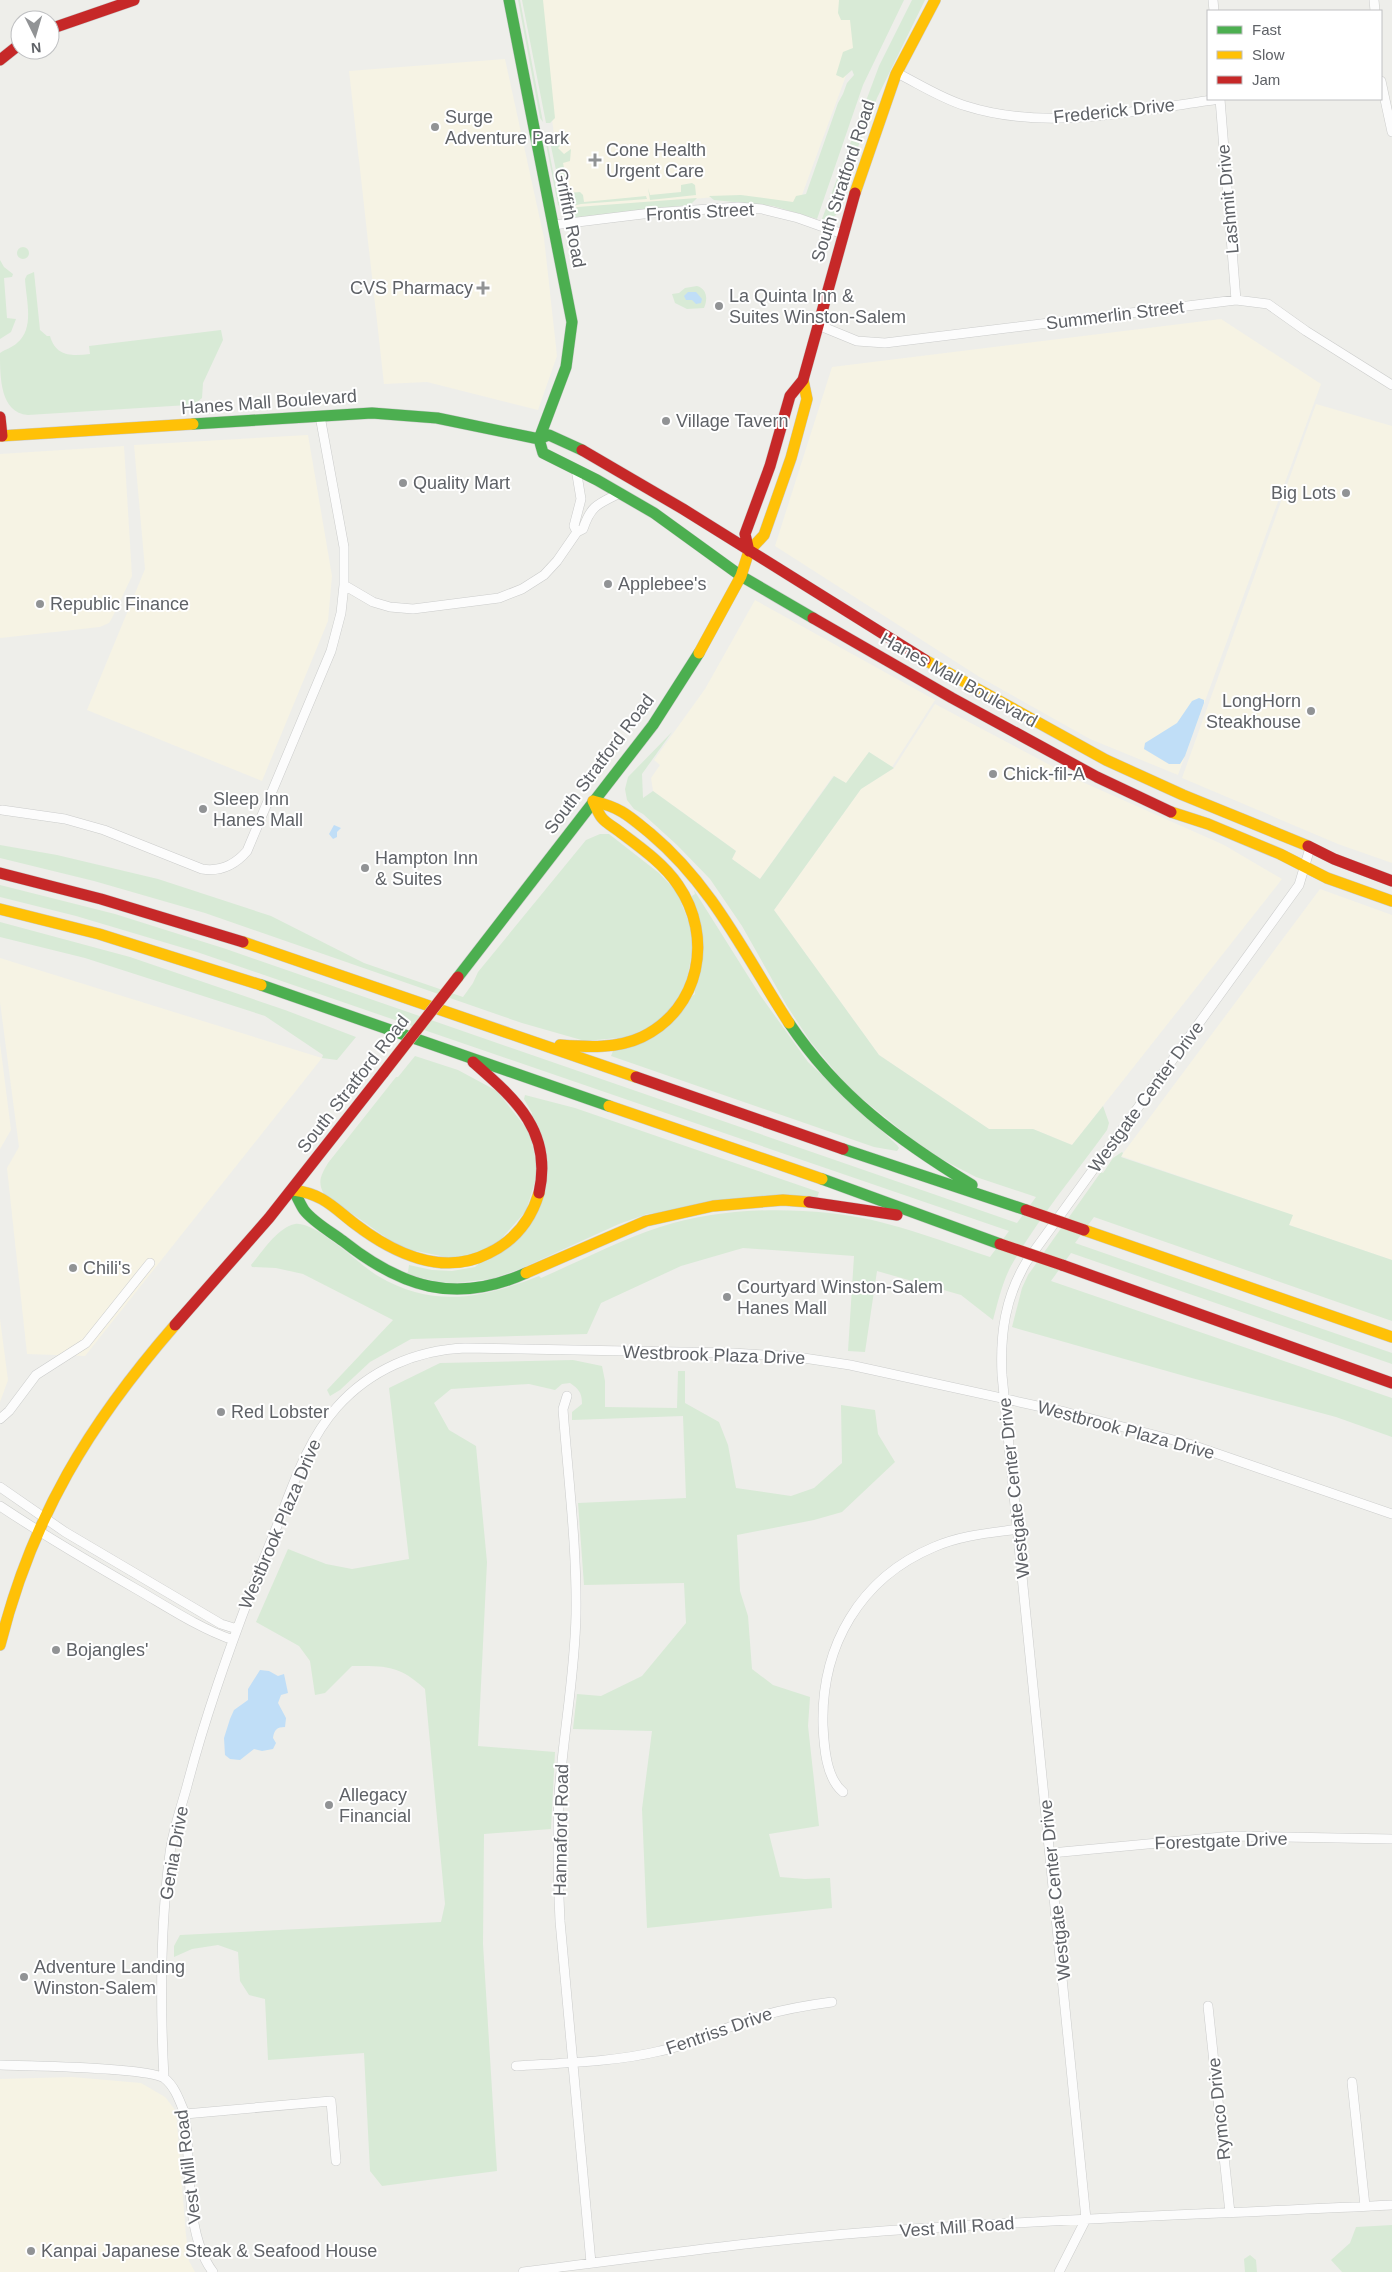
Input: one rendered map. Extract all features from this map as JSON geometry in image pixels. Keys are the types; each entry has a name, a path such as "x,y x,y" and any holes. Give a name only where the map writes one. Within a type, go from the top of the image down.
{"main road":[{"path":"60,26 108,11 134,0"},
{"name":"Griffith Road","path":"509,0 570,308 572,335 567,363 539,439"},
{"name":"South Stratford Road","path":"749,551 745,534 770,466 790,396 803,380 843,234 871,143 897,73 935,0"},
{"path":"0,60 10,52"},
{"name":"South Stratford Road","path":"0,1644 6,1617 45,1518 79,1452 120,1391 293,1190 653,724 693,664 741,576 749,551 764,535 791,458 807,399 803,380"},
{"name":"Hanes Mall Boulevard","path":"1,436 393,413 437,418 539,439 550,435 582,450 939,668 1127,771 1241,816 1310,848 1392,881"},
{"path":"0,417 1,436"},
{"name":"Hanes Mall Boulevard","path":"539,439 544,453 576,468 654,513 741,576 952,698 1097,777 1165,810 1208,824 1280,854 1305,867 1392,901"},
{"path":"541,1044 584,1046 618,1044 643,1036 664,1023 681,1006 698,968 700,946 697,924 692,910 678,885 657,862 602,818 594,801"},
{"path":"594,801 617,807 659,840 706,890 722,913 763,984 805,1046 828,1074 882,1126 922,1154 994,1199"},
{"path":"0,874 101,899 273,951 889,1165 994,1199 1392,1336"},
{"path":"0,909 99,934 180,959 468,1057 821,1179 1392,1383"},
{"path":"293,1190 318,1195 382,1243 404,1255 422,1261 445,1263 471,1261 501,1247 525,1223 537,1201 542,1173 540,1145 533,1125 520,1105 468,1057"},
{"path":"293,1190 305,1211 382,1269 408,1281 432,1288 452,1290 477,1288 509,1281 646,1220 693,1209 733,1203 802,1201 926,1218"}],"street":[{"name":"Frederick Drive","path":"897,73 965,106 1017,117 1055,120 1212,100"},
{"path":"1382,86 1392,132"},
{"name":"Lashmit Drive","path":"1220,100 1236,300"},
{"name":"Frontis Street","path":"553,225 651,213 738,207 781,214 843,234"},
{"name":"Summerlin Street","path":"818,325 857,341 885,343 1236,300 1268,304 1306,331 1392,385"},
{"path":"2,810 65,819 104,830 202,869 221,869 234,863 247,851 331,651 338,628 344,585 342,531 320,416"},
{"path":"576,468 581,499 574,526 577,532"},
{"path":"344,585 373,602 390,607 413,609 499,598 522,589 544,575 557,561 577,532 583,529 588,515 594,507 620,493"},
{"name":"Westgate Center Drive","path":"1086,2219 1001,1357 1003,1324 1020,1271 1299,885 1310,848"},
{"path":"0,1419 9,1411 36,1375 86,1343 150,1263"},
{"name":"Westbrook Plaza Drive","path":"0,1487 45,1518 221,1624 235,1635 307,1451 325,1421 346,1398 372,1377 389,1367 422,1354 465,1348 733,1353 787,1356 880,1371 1005,1399 1189,1444 1392,1514"},
{"name":"Hannaford Road","path":"567,1396 563,1409 575,1548 576,1614 573,1671 559,1796 558,1862 560,1921 592,2263"},
{"path":"0,1506 39,1532 206,1629 235,1635"},
{"path":"843,1792 838,1788 829,1768 824,1742 824,1689 833,1651 853,1612 874,1587 892,1570 924,1551 972,1535 1019,1529"},
{"name":"Genia Drive","path":"164,2078 161,1960 163,1914 170,1850 197,1744 235,1635"},
{"name":"Forestgate Drive","path":"1051,1853 1233,1836 1392,1839"},
{"name":"Fentriss Drive","path":"516,2066 573,2062 660,2052 688,2044 761,2016 790,2008 832,2002"},
{"name":"Rymco Drive","path":"1208,2006 1230,2213"},
{"path":"0,2065 136,2072 164,2078"},
{"name":"Vest Mill Road","path":"164,2078 178,2097 185,2114 195,2229 201,2253 213,2272"},
{"path":"1352,2082 1365,2206"},
{"path":"185,2114 331,2100 336,2162"},
{"name":"Vest Mill Road","path":"523,2272 871,2232 1086,2219 1392,2205"},
{"path":"1059,2272 1086,2219"}],"shaded area":[{"path":"536,0 882,0 854,54 799,203 725,196 579,210 569,205 555,142"},
{"path":"505,59 544,238 557,356 538,410 427,382 384,384 349,71"},
{"path":"1221,319 1321,384 1178,775 1090,739 978,676 775,546 832,367"},
{"path":"1316,404 1392,426 1392,863 1338,844 1182,778"},
{"path":"308,435 332,576 328,621 262,781 87,710 145,569 134,445"},
{"path":"124,446 132,576 109,623 100,627 0,638 0,454"},
{"path":"755,600 935,700 892,767 869,752 846,783 833,776 760,879 732,859 736,851 653,791 651,778 660,765 654,760 705,689"},
{"path":"935,704 1078,780 1224,845 1282,879 1072,1145 1033,1129 989,1129 879,1055 774,910 861,789 894,768"},
{"path":"1320,889 1392,915 1392,1260 1289,1225 1292,1215 1121,1156"},
{"path":"0,958 322,1058 85,1356 27,1354 7,1168 19,1147 0,1002"},
{"path":"0,1043 11,1130 0,1149"},
{"path":"0,1319 8,1380 0,1402"},
{"path":"72,2077 141,2083 165,2097 176,2111 189,2261 195,2272 0,2272 0,2079"}],"green space":[{"path":"518,0 520,0 543,122 540,118"},
{"path":"522,0 543,0 555,118 550,123 546,123"},
{"path":"839,0 904,0 863,85 817,219 773,206 714,200 709,196 741,195 793,202 796,196 806,194 838,103 847,83 854,75 852,70 843,78 836,75 843,52 853,48 850,20 841,20 838,13"},
{"path":"912,0 925,0 877,98 860,141 836,215 830,219 822,219 879,66"},
{"path":"559,135 567,139 558,148 564,154 571,149 570,161 563,163 569,193 580,192 583,195 584,202 646,196 647,199 581,204 564,208 549,137"},
{"path":"547,140 561,207 558,205 546,144"},
{"path":"692,183 695,185 696,195 650,200 648,188 650,195 681,192 681,185"},
{"path":"697,198 690,205 580,217 570,217 568,214 577,207"},
{"path":"21,247 25,247 29,253 25,259 21,259 17,255 17,251"},
{"path":"0,260 4,267 13,274 12,277 4,278 7,318 16,319 11,332 0,339"},
{"path":"34,272 40,330 47,336 50,336 56,348 66,354 90,354 89,346 221,330 223,340 203,383 202,398 196,403 188,405 28,415 19,413 12,408 7,401 1,383 0,353 17,343 23,337 26,330 28,313 25,279 27,275"},
{"path":"697,286 703,289 706,295 704,308 687,309 675,303 672,294 679,293 685,288"},
{"path":"672,732 642,774 643,798 653,791 736,851 732,859 760,879 834,776 846,783 869,752 894,768 861,789 774,910 879,1055 989,1129 1033,1129 1072,1145 1103,1106 1109,1123 1107,1130 1021,1249 1005,1279 993,1320 961,1295 877,1271 865,1352 848,1351 854,1256 743,1248 681,1266 601,1303 587,1334 411,1339 370,1362 340,1390 330,1396 327,1390 393,1320 303,1274 276,1268 252,1267 251,1265 276,1235 288,1226 295,1224 314,1229 378,1276 399,1286 419,1293 458,1297 498,1290 539,1276 541,1278 614,1245 660,1227 680,1221 743,1211 808,1211 850,1216 911,1230 990,1257 1009,1231 197,952 76,916 0,897 0,885 115,914 226,949 1017,1223 1036,1197 976,1177 928,1152 849,1088 810,1041 787,1006 742,926 710,879 677,845 643,814 634,809 627,800 625,789 628,777"},
{"path":"600,834 609,834 659,873 677,892 695,938 685,989 660,1021 628,1037 585,1041 522,1023 205,913 94,881 0,858 0,845 57,855 158,879 271,916 364,963 463,997 478,972 586,840"},
{"path":"694,890 760,995 808,1062 897,1145 899,1148 897,1151 874,1147 611,1056 613,1051 695,994 692,896 695,894"},
{"path":"0,922 130,957 285,1010 356,1037 337,1060 322,1058 323,1055 265,1016 85,958 0,937"},
{"path":"415,1056 458,1070 497,1091 530,1133 538,1172 526,1211 494,1247 456,1259 401,1248 324,1194 320,1182 328,1163"},
{"path":"525,1095 575,1108 819,1192 817,1198 647,1214 619,1224 520,1269 491,1279 447,1284 405,1274 408,1272 409,1265 432,1270 452,1271 475,1267 540,1206 532,1113 524,1099"},
{"path":"1122,1152 1121,1157 1293,1215 1289,1225 1392,1260 1392,1321 1094,1217 1075,1243 1392,1353 1392,1364 1071,1253 1051,1281 1392,1398 1392,1437 1336,1417 1012,1327 1022,1288 1028,1275 1101,1172 1103,1173 1113,1158"},
{"path":"573,1360 602,1366 605,1381 605,1407 677,1408 678,1371 685,1371 685,1403 719,1422 728,1445 736,1488 791,1496 814,1488 842,1463 841,1405 875,1410 878,1434 895,1462 842,1512 814,1520 737,1535 740,1591 748,1616 752,1669 773,1685 810,1697 808,1726 819,1826 769,1834 780,1877 830,1878 832,1908 647,1928 642,1809 652,1731 573,1729 577,1694 601,1696 642,1676 686,1623 684,1583 584,1585 578,1503 686,1498 683,1416 572,1420 572,1412 582,1404 582,1400 581,1394 570,1383 562,1384 555,1390 529,1384 451,1389 434,1403 449,1430 476,1446 487,1562 478,1746 555,1752 551,1829 484,1834 483,1944 497,2171 382,2186 370,2171 364,2053 268,2060 265,1999 249,1995 240,1981 238,1952 218,1945 192,1949 174,1957 174,1946 180,1935 441,1922 445,1904 425,1689 407,1675 392,1668 352,1666 325,1693 315,1695 310,1661 299,1646 256,1622 288,1549 326,1564 352,1569 409,1559 389,1388 440,1363"},
{"path":"1392,2225 1392,2272 1342,2272 1331,2260 1350,2243 1356,2227"},
{"path":"1250,2255 1256,2260 1257,2272 1245,2272 1244,2259"}],"water":[{"path":"688,292 696,292 702,299 701,303 696,304 692,300 686,300 684,296"},
{"path":"1199,698 1204,700 1204,703 1185,756 1180,764 1169,764 1144,749 1145,743 1177,723 1192,701"},
{"path":"334,825 341,828 337,832 337,837 333,839 329,834"},
{"path":"260,1670 269,1671 278,1676 284,1674 288,1693 281,1695 278,1703 286,1718 285,1727 278,1728 275,1731 273,1738 276,1743 273,1749 262,1751 254,1749 240,1760 230,1759 225,1755 224,1738 230,1719 234,1710 248,1700 248,1689"}],"traffic: fast":[{"path":"509,0 572,322 566,367 539,439"},
{"path":"193,424 372,413 437,418 539,439 549,435 582,450"},
{"path":"539,439 543,453 597,480 654,513 741,576 813,618"},
{"path":"458,977 653,725 699,653"},
{"path":"261,985 609,1106"},
{"path":"789,1023 828,1073 871,1114 919,1151 972,1185"},
{"path":"843,1149 1026,1210"},
{"path":"822,1179 1000,1244"},
{"path":"293,1190 304,1210 317,1223 365,1257 386,1270 408,1280 452,1289 476,1288 500,1283 526,1273"}],"traffic: slow":[{"path":"855,193 896,74 935,0"},
{"path":"699,653 741,576 749,551 764,535 791,458 807,399 803,380"},
{"path":"0,436 193,424"},
{"path":"925,660 1106,760 1183,795 1308,846"},
{"path":"593,801 631,817 673,854 693,876 727,923 789,1023"},
{"path":"560,1045 591,1047 622,1044 642,1037 662,1025 677,1009 688,990 695,970 698,949 696,927 689,905 678,885 651,856 604,820 593,801"},
{"path":"1171,812 1208,824 1280,854 1327,878 1392,901"},
{"path":"0,909 99,934 261,985"},
{"path":"243,942 636,1077"},
{"path":"609,1106 822,1179"},
{"path":"293,1190 320,1198 370,1235 402,1252 436,1262 454,1263 472,1260 489,1253 514,1236 526,1221 539,1193"},
{"path":"526,1273 646,1221 713,1206 783,1200 809,1202"},
{"path":"1084,1230 1392,1337"},
{"path":"0,1645 13,1599 29,1555 67,1474 90,1436 116,1399 175,1325"}],"traffic: jam":[{"path":"60,26 134,0"},
{"path":"0,60 10,52"},
{"path":"749,551 745,534 770,466 790,396 803,380 855,193"},
{"path":"0,417 2,436"},
{"path":"582,450 683,509 925,660"},
{"path":"813,618 952,698 1097,777 1171,812"},
{"path":"1308,846 1334,859 1392,881"},
{"path":"0,873 101,899 243,942"},
{"path":"384,1072 458,977"},
{"path":"473,1062 503,1089 527,1118 535,1134 540,1152 542,1171 539,1193"},
{"path":"175,1325 269,1218 384,1072"},
{"path":"636,1077 843,1149"},
{"path":"809,1202 897,1215"},
{"path":"1026,1210 1084,1230"},
{"path":"1000,1244 1062,1265"},
{"path":"1062,1265 1392,1383"}],"place":[{"name":"Surge Adventure Park","path":"435,127"},
{"name":"Cone Health Urgent Care","path":"595,160"},
{"name":"CVS Pharmacy","path":"483,288"},
{"name":"La Quinta Inn & Suites Winston-Salem","path":"719,306"},
{"name":"Village Tavern","path":"666,421"},
{"name":"Quality Mart","path":"403,483"},
{"name":"Big Lots","path":"1346,493"},
{"name":"Applebee's","path":"608,584"},
{"name":"Republic Finance","path":"40,604"},
{"name":"LongHorn Steakhouse","path":"1311,711"},
{"name":"Chick-fil-A","path":"993,774"},
{"name":"Sleep Inn Hanes Mall","path":"203,809"},
{"name":"Hampton Inn & Suites","path":"365,868"},
{"name":"Chili's","path":"73,1268"},
{"name":"Courtyard Winston-Salem Hanes Mall","path":"727,1297"},
{"name":"Red Lobster","path":"221,1412"},
{"name":"Bojangles'","path":"56,1650"},
{"name":"Allegacy Financial","path":"329,1805"},
{"name":"Adventure Landing Winston-Salem","path":"24,1977"},
{"name":"Kanpai Japanese Steak & Seafood House","path":"31,2251"}]}
